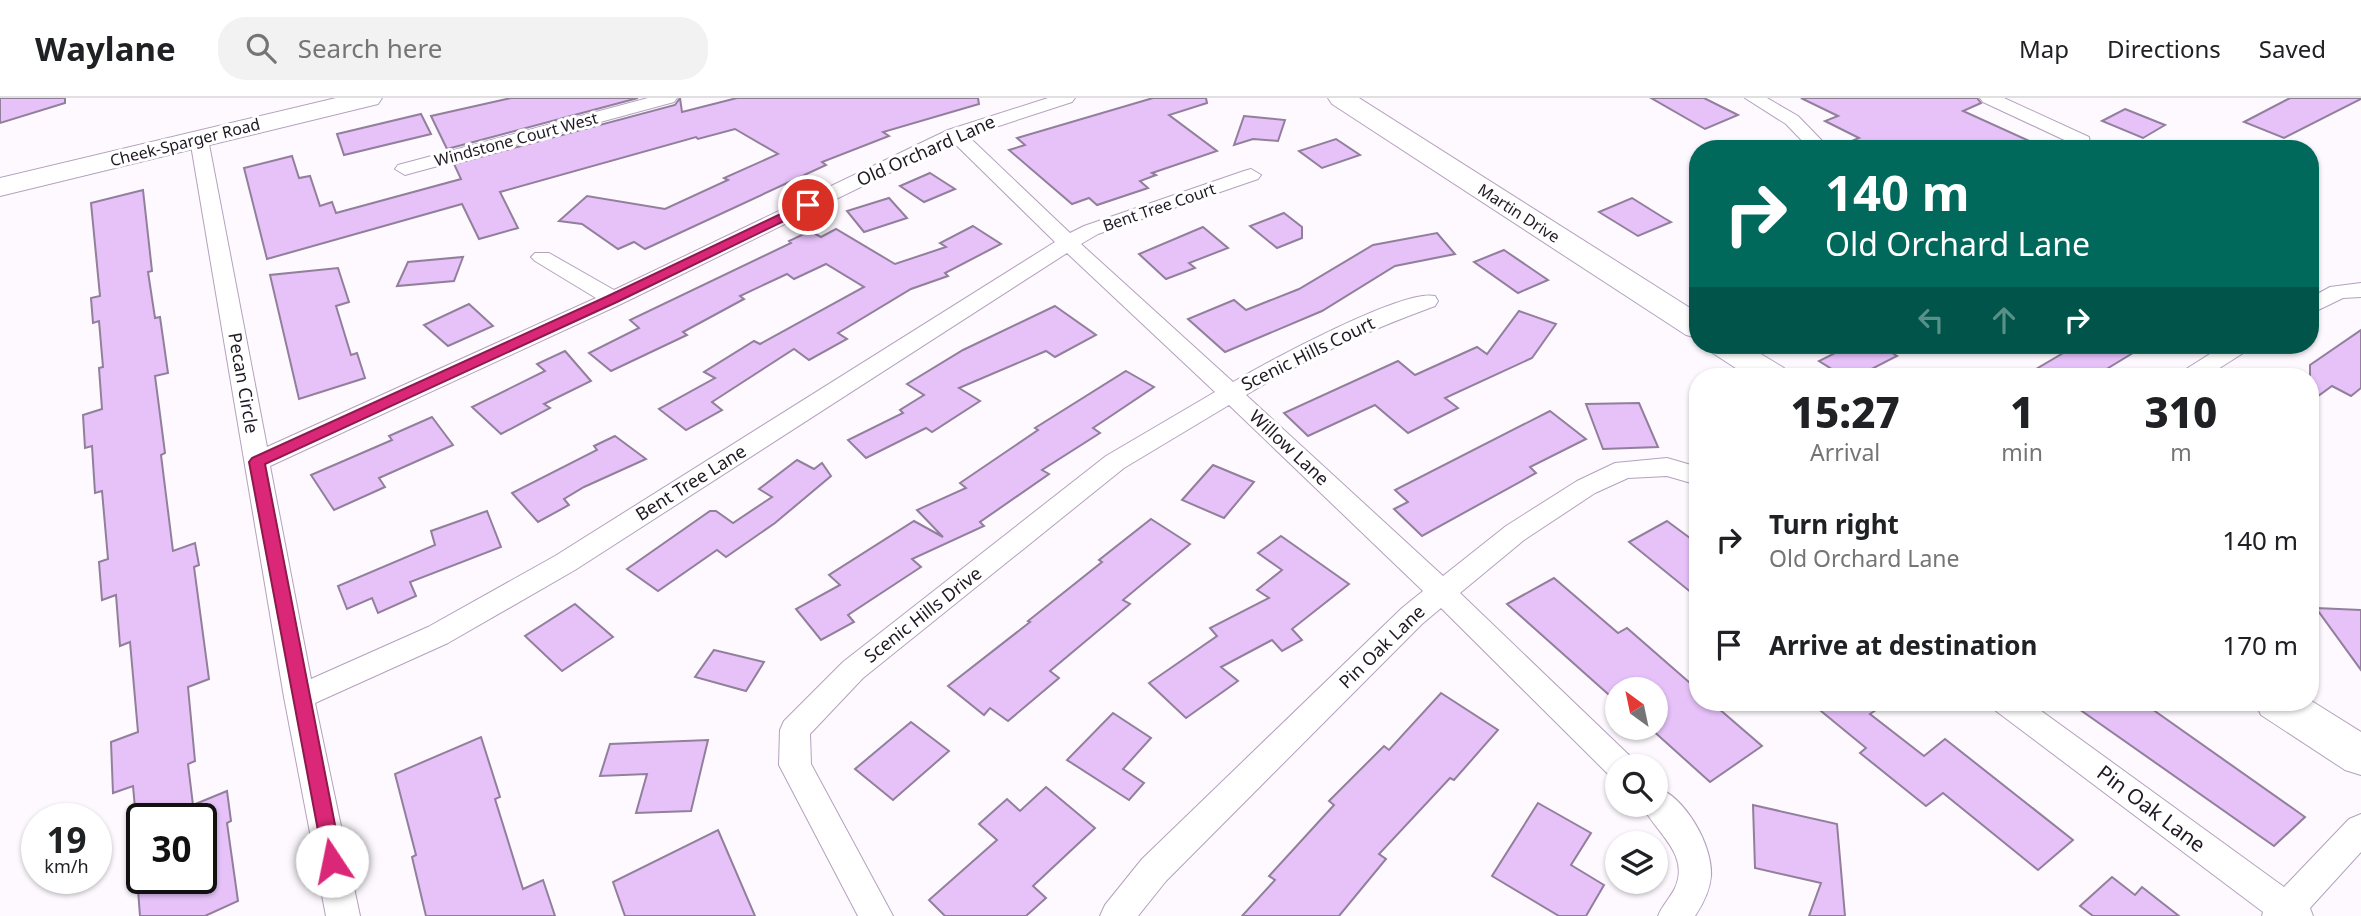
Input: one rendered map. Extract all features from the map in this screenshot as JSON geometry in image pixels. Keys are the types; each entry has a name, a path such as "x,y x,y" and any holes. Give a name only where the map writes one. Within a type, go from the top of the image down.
{"street":[{"name":"Cheek-Sparger Road","path":"0,187 369,98"},
{"name":"Windstone Court West","path":"405,169 668,98"},
{"name":"Old Orchard Lane","path":"257,462 613,299 955,134 1066,98"},
{"path":"1754,98 1792,120 1812,140"},
{"path":"1989,98 2080,140"},
{"name":"Martin Drive","path":"1345,99 1689,322"},
{"name":"Willow Lane","path":"955,134 1442,593 1608,754"},
{"name":"Pecan Circle","path":"199,139 299,697 343,916"},
{"name":"Bent Tree Court","path":"1068,243 1091,230 1251,175"},
{"name":"Bent Tree Lane","path":"299,697 438,635 565,563 1068,243"},
{"path":"542,257 613,299"},
{"path":"2319,302 2338,292 2361,290"},
{"name":"Scenic Hills Court","path":"1230,394 1284,362 1347,331 1427,301"},
{"path":"1737,354 1759,368"},
{"path":"2204,368 2226,354"},
{"name":"Scenic Hills Drive","path":"876,916 795,765 795,730 853,670 1115,462 1230,394"},
{"name":"Pin Oak Lane","path":"1117,916 1154,870 1412,616 1515,533 1586,487 1624,469 1667,467 1689,474"},
{"name":"Pin Oak Lane","path":"2019,711 2287,913"},
{"path":"2291,711 2361,756"},
{"path":"1668,813 1685,838 1695,871 1692,888 1675,916"},
{"path":"2287,913 2361,829"}],"building":[{"path":"0,98 65,98 65,103 0,123"},
{"path":"511,98 638,98 447,149 431,116"},
{"path":"680,98 682,112 737,98 978,98 979,104 883,132 889,136 822,162 826,165 645,249 634,242 618,249 582,224 559,221 587,196 665,209 778,154 735,129 698,139 696,137 500,192 518,228 479,239 462,204 267,259 244,168 292,156 299,178 310,176 320,206 332,202 336,213 461,179 454,164 675,105"},
{"path":"1153,98 1206,98 1207,103 1169,115 1217,151 1152,173 1156,175 1140,181 1148,188 1097,205 1089,198 1072,204 1009,150 1025,145 1017,138"},
{"path":"1651,98 1704,98 1738,115 1705,129"},
{"path":"1801,98 1977,98 1981,103 1963,111 2027,140 1854,140 1859,138 1825,121 1838,116"},
{"path":"2290,98 2361,99 2284,138 2244,122"},
{"path":"2125,109 2165,125 2143,138 2102,121"},
{"path":"421,114 431,134 344,155 337,134"},
{"path":"1244,116 1285,120 1278,141 1253,139 1234,145"},
{"path":"1336,139 1360,155 1322,168 1299,151"},
{"path":"930,173 955,189 924,202 900,186"},
{"path":"143,190 152,271 148,272 155,318 160,317 168,373 155,376 165,453 161,455 173,551 195,543 199,565 194,567 209,679 188,687 195,761 188,764 193,803 135,803 133,786 113,793 111,742 138,732 130,642 120,646 116,595 102,600 99,562 108,559 102,491 95,493 92,446 85,448 83,415 102,409 99,368 103,367 99,321 93,323 91,298 100,296 91,203"},
{"path":"889,198 907,218 864,232 847,211"},
{"path":"1632,198 1671,222 1638,236 1599,212"},
{"path":"1284,213 1302,227 1302,238 1277,248 1250,226"},
{"path":"973,226 1001,244 945,273 948,276 911,289 838,333 847,339 809,360 794,349 712,402 722,410 686,430 659,409 715,378 704,372 754,341 760,344 864,287 826,264 794,279 787,274 740,296 744,299 683,332 687,335 611,371 589,353 639,328 630,320 791,243 789,241 810,231 821,237 836,229 895,264 946,247 940,243"},
{"path":"1203,227 1228,248 1189,263 1195,268 1166,279 1139,254"},
{"path":"1437,233 1455,254 1395,266 1322,311 1225,352 1188,319 1234,300 1246,310 1299,289 1373,245"},
{"path":"1504,250 1548,280 1518,293 1474,262"},
{"path":"463,257 454,281 397,286 408,262"},
{"path":"338,268 349,302 336,306 351,355 357,353 365,378 299,399 270,275"},
{"path":"469,304 493,326 448,346 424,325"},
{"path":"1055,306 1096,335 1055,357 1046,351 959,388 980,401 932,432 926,428 866,458 848,440 903,413 900,410 924,395 907,384 963,350"},
{"path":"1519,311 1556,324 1532,358 1445,398 1458,408 1408,433 1375,405 1308,436 1284,413 1398,361 1415,375 1477,347 1487,354"},
{"path":"2361,330 2361,388 2351,396 2332,386 2319,395 2319,368 2310,368 2310,365"},
{"path":"565,351 591,381 544,404 550,408 501,434 472,407 545,371 537,364"},
{"path":"1833,354 1897,356 1874,368 1830,368 1819,361"},
{"path":"2062,354 2131,354 2108,368 2038,368"},
{"path":"1126,371 1154,387 1093,428 1100,433 1042,470 1049,474 980,522 984,526 912,559 921,567 848,615 854,622 821,640 796,609 840,585 829,575 914,521 943,537 917,510 966,488 960,483 1038,430 1035,428"},
{"path":"1639,403 1658,447 1603,449 1586,404"},
{"path":"1550,411 1586,439 1530,467 1536,473 1422,536 1394,509 1408,502 1395,490"},
{"path":"432,417 453,445 379,478 385,487 334,510 311,475 392,440 389,436"},
{"path":"615,436 646,459 584,487 564,499 569,505 538,522 512,493 597,450 594,446"},
{"path":"797,460 814,469 822,463 831,476 775,523 726,557 717,550 658,591 627,569 710,511 716,511 733,523 772,497 759,489"},
{"path":"1213,465 1254,482 1224,518 1182,500"},
{"path":"487,511 501,547 410,582 416,596 378,613 372,598 347,609 338,586 435,545 431,531"},
{"path":"1151,519 1190,544 1123,600 1130,604 1050,671 1059,678 1008,721 990,708 984,715 948,686 1030,622 1028,621 1102,562 1099,560"},
{"path":"1667,521 1689,537 1689,591 1629,542"},
{"path":"1281,536 1349,584 1292,629 1302,640 1282,651 1272,640 1221,667 1238,681 1186,718 1149,683 1217,636 1210,628 1269,598 1257,590 1282,570 1258,553"},
{"path":"1554,578 1618,633 1627,628 1689,682 1689,711 1721,711 1762,746 1710,782 1663,740 1668,740 1668,677 1605,677 1605,691 1507,604"},
{"path":"575,604 613,637 562,671 525,636"},
{"path":"2319,608 2361,610 2361,670 2319,612"},
{"path":"714,650 764,662 746,691 695,677"},
{"path":"1441,693 1498,730 1454,780 1450,778 1379,854 1386,859 1339,916 1242,916 1275,880 1269,876 1334,805 1329,801 1384,746 1389,750"},
{"path":"1821,711 1874,711 1870,714 1924,756 1945,739 2073,840 2038,870 1943,793 1926,806 1860,753 1866,748"},
{"path":"2082,711 2155,711 2305,817 2274,846"},
{"path":"1113,713 1151,738 1123,769 1144,783 1129,800 1067,760"},
{"path":"911,722 949,751 893,800 855,769"},
{"path":"481,737 500,797 495,799 523,889 543,880 555,916 426,916 412,857 416,855 395,774"},
{"path":"708,740 691,811 636,813 647,774 600,776 610,744"},
{"path":"1046,787 1095,828 1033,886 1046,898 1026,916 945,916 929,900 997,840 979,824 1007,799 1020,811"},
{"path":"227,791 231,821 227,823 238,901 205,916 140,916 138,894 217,894 217,803 198,803"},
{"path":"1538,803 1591,833 1571,865 1604,885 1586,916 1559,916 1492,876"},
{"path":"1753,805 1837,824 1845,916 1809,916 1821,883 1755,868"},
{"path":"718,830 755,916 625,916 613,882"},
{"path":"2112,877 2135,895 2142,887 2179,916 2093,916 2080,906"}],"route":[{"path":"332,861 299,697 257,462 613,299 808,205"}]}
